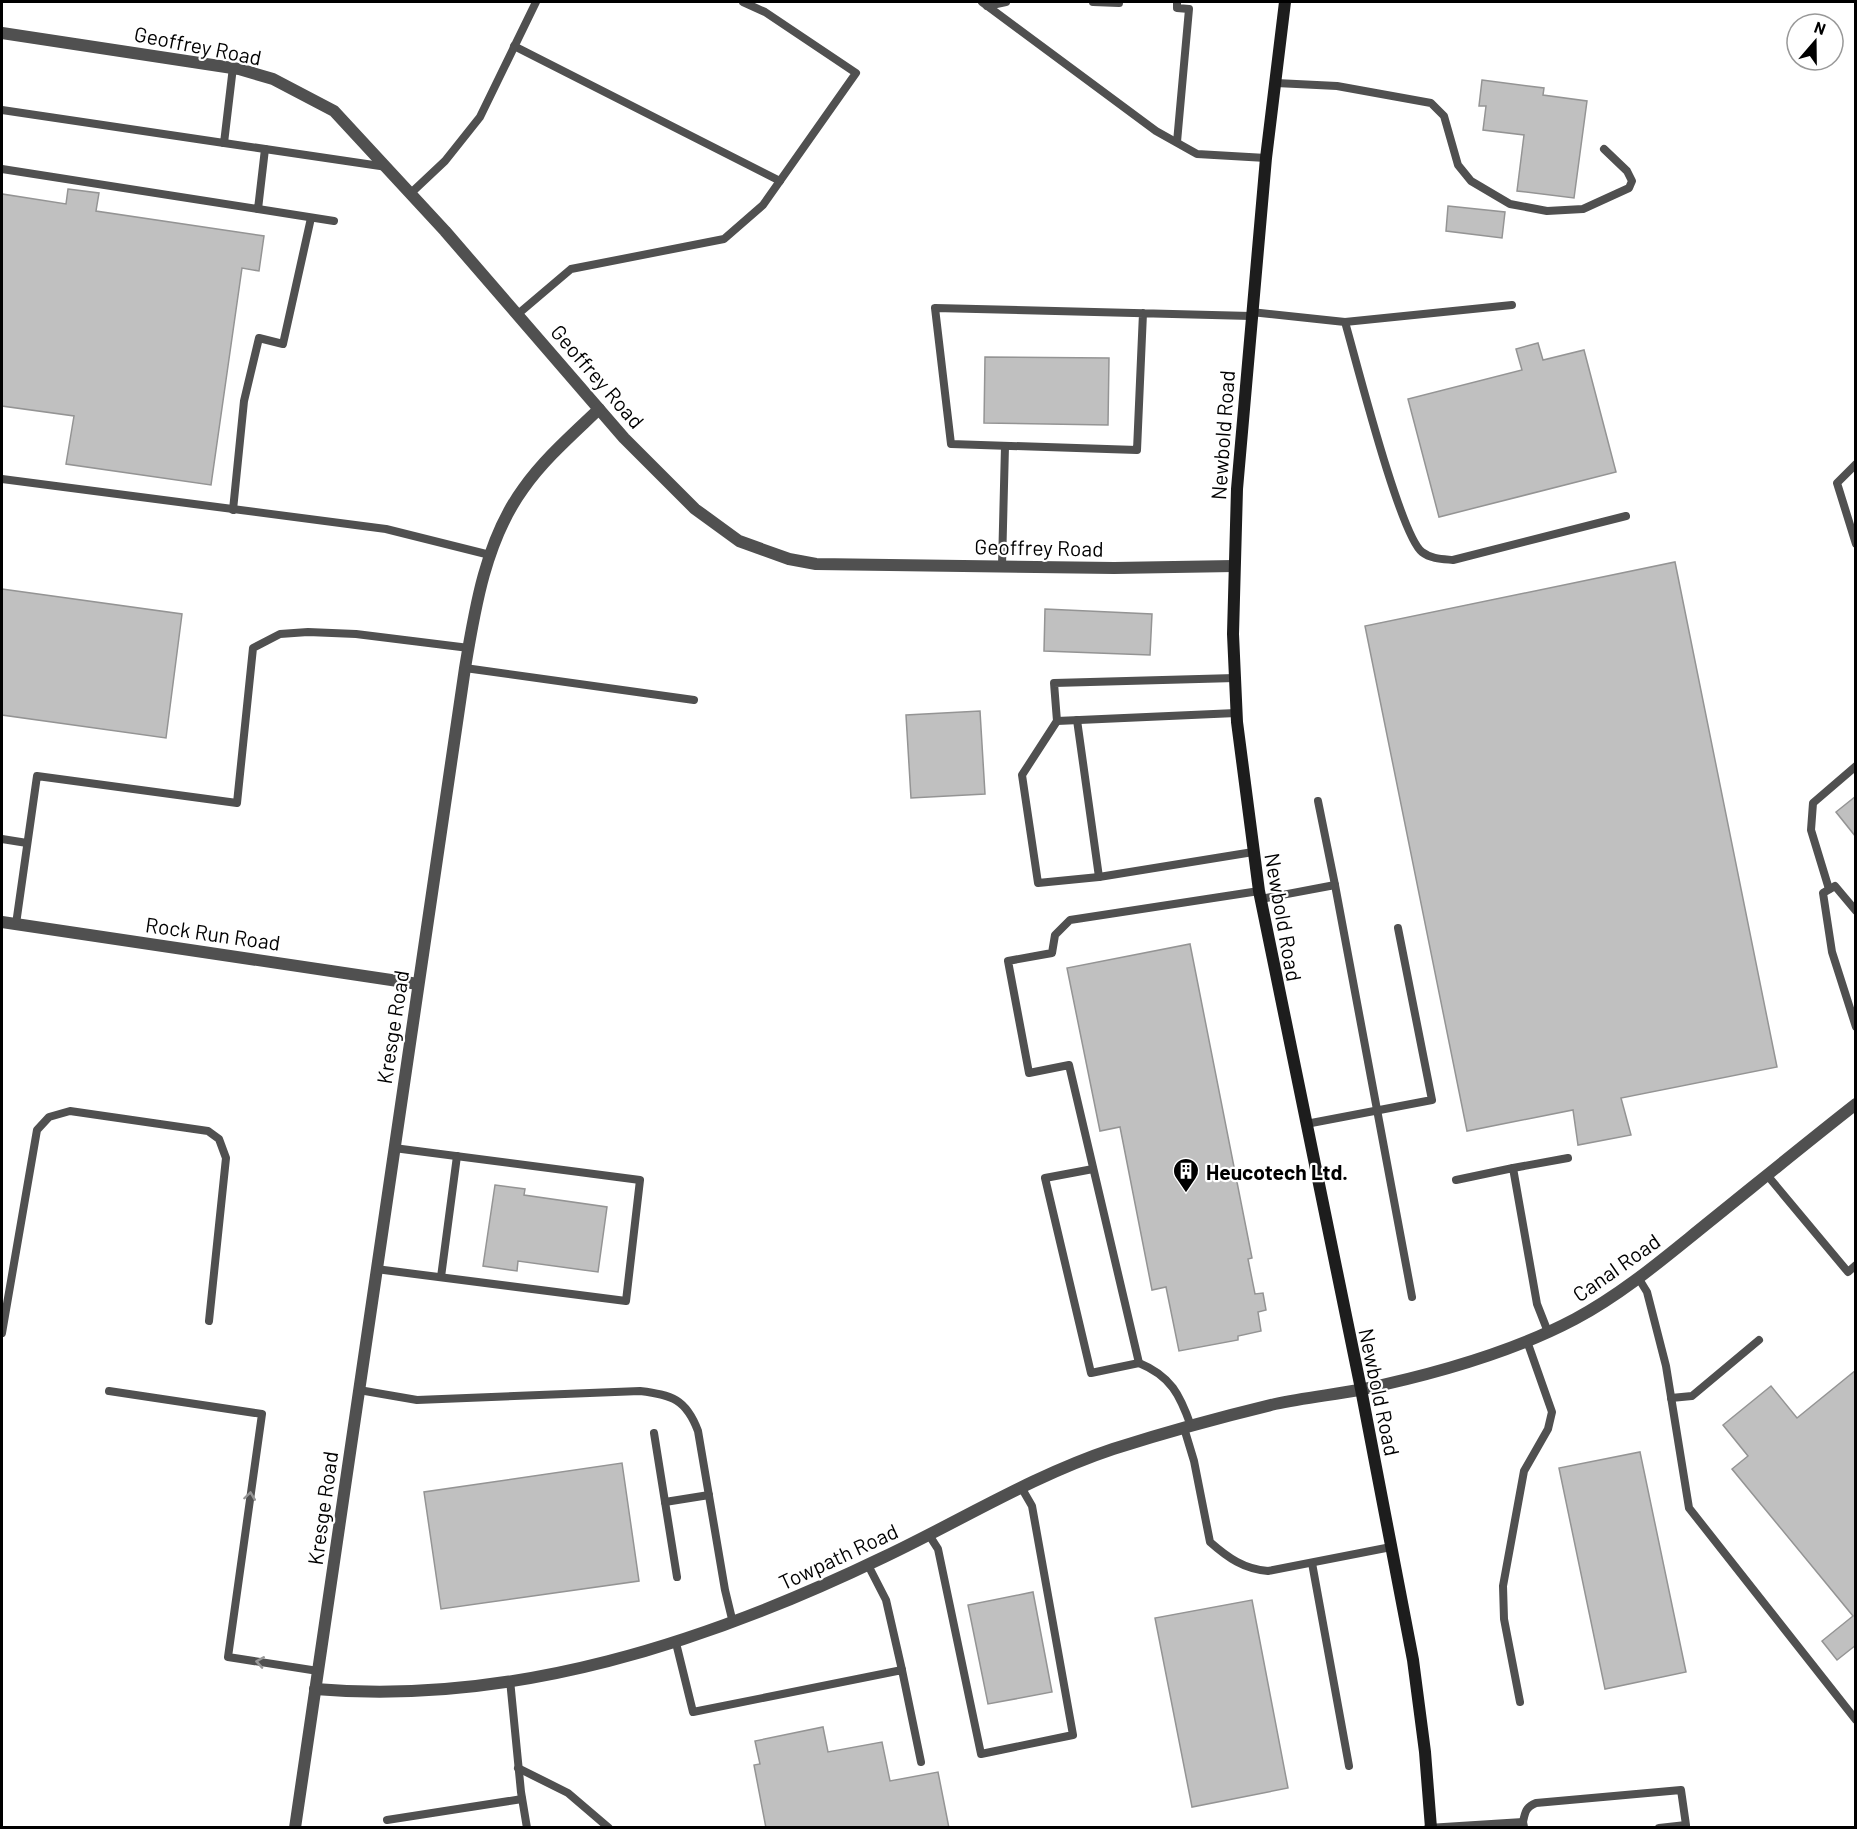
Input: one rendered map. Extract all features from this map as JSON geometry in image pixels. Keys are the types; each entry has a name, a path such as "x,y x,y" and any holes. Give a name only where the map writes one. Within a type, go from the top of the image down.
{"main road":[{"name":"Newbold Road","path":"1285,2 1266,158 1238,478 1234,566 1236,713 1242,781 1260,895 1361,1389 1413,1660 1425,1752 1430,1827"}],"street":[{"name":"Geoffrey Road","path":"2,33 233,68 273,79 334,111 388,167 599,409 695,510 716,526 764,552 816,564 1234,566"},
{"name":"Kresge Road","path":"295,1827 469,648 490,555 505,518 522,490 542,465 599,409"},
{"name":"Rock Run Road","path":"2,922 418,984"},
{"name":"Canal Road","path":"1361,1389 1422,1374 1527,1341 1608,1300 1639,1279 1856,1104"},
{"name":"Towpath Road","path":"315,1689 423,1691 510,1680 617,1659 676,1643 733,1623 868,1565 1022,1487 1106,1452 1187,1427 1277,1404 1361,1389"}],"lane":[{"path":"411,193 445,161 480,117 536,2"},
{"path":"518,314 571,269 724,239 763,205 856,73 765,12 743,2"},
{"path":"984,4 1006,2"},
{"path":"1093,2 1119,3"},
{"path":"1177,2 1177,8 1189,9 1177,142"},
{"path":"984,4 1156,131 1197,154 1266,158"},
{"path":"514,46 780,181"},
{"path":"225,143 233,68"},
{"path":"1276,83 1337,86 1431,103 1444,116 1458,165 1471,181 1510,204 1547,212 1583,209 1629,188 1632,181 1627,171 1604,149"},
{"path":"2,110 388,167"},
{"path":"258,209 265,149"},
{"path":"2,169 333,221"},
{"path":"233,510 244,401 259,338 283,344 311,218"},
{"path":"1143,314 1137,450 951,444 935,309 1251,314 1345,322 1512,306"},
{"path":"1345,322 1404,522 1422,552 1435,558 1453,560 1626,516"},
{"path":"1002,566 1005,446"},
{"path":"1856,464 1837,483 1856,544"},
{"path":"2,479 386,530 490,555"},
{"path":"16,924 37,776 237,803 253,648 280,634 356,634 469,648"},
{"path":"465,668 694,700"},
{"path":"1234,678 1054,683 1057,721 1022,775 1038,884 1099,877 1253,852"},
{"path":"1057,721 1236,713"},
{"path":"1077,720 1099,877"},
{"path":"1829,890 1811,830 1813,803 1856,766"},
{"path":"1318,801 1379,1111 1412,1297"},
{"path":"2,839 27,843"},
{"path":"1139,1363 1069,1065 1029,1073 1008,961 1052,953 1055,935 1070,920 1335,885"},
{"path":"1856,911 1835,886 1823,893 1832,952 1856,1027"},
{"path":"1306,1124 1432,1100 1398,928"},
{"path":"2,1334 37,1130 49,1117 70,1111 208,1131 219,1139 226,1158 209,1321"},
{"path":"376,1269 626,1301 640,1180 394,1148"},
{"path":"441,1277 457,1156"},
{"path":"1456,1180 1568,1158"},
{"path":"1513,1168 1537,1304 1548,1332"},
{"path":"1093,1169 1045,1178 1091,1373 1139,1363 1158,1371 1172,1386 1185,1408 1209,1542 1231,1559 1253,1570 1268,1571 1391,1547"},
{"path":"1767,1175 1848,1272 1856,1265"},
{"path":"1639,1279 1647,1292 1671,1398 1689,1508 1856,1720"},
{"path":"1671,1398 1692,1396 1760,1340"},
{"path":"1520,1701 1504,1619 1503,1586 1524,1470 1548,1430 1552,1412 1527,1341"},
{"path":"359,1390 417,1400 640,1391 671,1396 682,1403 694,1419 724,1590 733,1623"},
{"path":"109,1391 262,1414 228,1657 318,1671"},
{"path":"654,1433 677,1577"},
{"path":"929,1534 938,1550 981,1754 1073,1736 1032,1506 1022,1487"},
{"path":"665,1502 709,1495"},
{"path":"1312,1563 1348,1766"},
{"path":"868,1565 886,1600 921,1762"},
{"path":"676,1643 693,1712 902,1670"},
{"path":"510,1680 518,1768 527,1827"},
{"path":"518,1768 568,1793 609,1827"},
{"path":"1430,1827 1523,1825 1529,1806 1536,1803 1681,1790 1686,1825 1659,1827"},
{"path":"387,1820 522,1799"}],"building":[{"path":"1482,80 1544,88 1543,95 1587,101 1574,198 1517,191 1524,135 1483,130 1486,106 1479,106"},
{"path":"68,189 99,193 96,211 264,236 259,271 242,268 211,485 66,464 74,416 2,406 2,194 66,204"},
{"path":"1448,206 1505,212 1502,238 1446,231"},
{"path":"1538,343 1543,360 1584,350 1616,472 1439,517 1408,399 1522,370 1516,349"},
{"path":"985,357 1109,358 1108,425 984,423"},
{"path":"1675,562 1777,1067 1621,1098 1631,1135 1578,1145 1573,1110 1467,1131 1365,626"},
{"path":"2,589 182,614 166,738 2,715"},
{"path":"1045,609 1152,614 1150,655 1044,651"},
{"path":"980,711 985,794 911,798 906,715"},
{"path":"1856,796 1856,837 1836,812"},
{"name":"Heucotech Ltd.","path":"1190,944 1252,1258 1248,1259 1255,1294 1263,1293 1266,1310 1258,1312 1261,1331 1238,1336 1238,1340 1179,1351 1166,1287 1152,1290 1120,1127 1100,1131 1067,968"},
{"path":"495,1185 525,1189 524,1195 607,1207 598,1272 518,1261 517,1271 483,1266"},
{"path":"1856,1370 1856,1645 1837,1660 1822,1641 1853,1616 1732,1469 1748,1456 1723,1425 1771,1386 1797,1418"},
{"path":"1640,1452 1686,1672 1605,1689 1559,1468"},
{"path":"622,1463 639,1581 441,1609 424,1492"},
{"path":"1033,1592 1052,1692 988,1704 968,1605"},
{"path":"1252,1600 1288,1788 1192,1807 1155,1618"},
{"path":"823,1727 828,1752 882,1742 890,1781 938,1772 949,1828 766,1828 754,1765 760,1764 755,1741"}],"place":[{"name":"Heucotech Ltd.","path":"1186,1194"}]}
